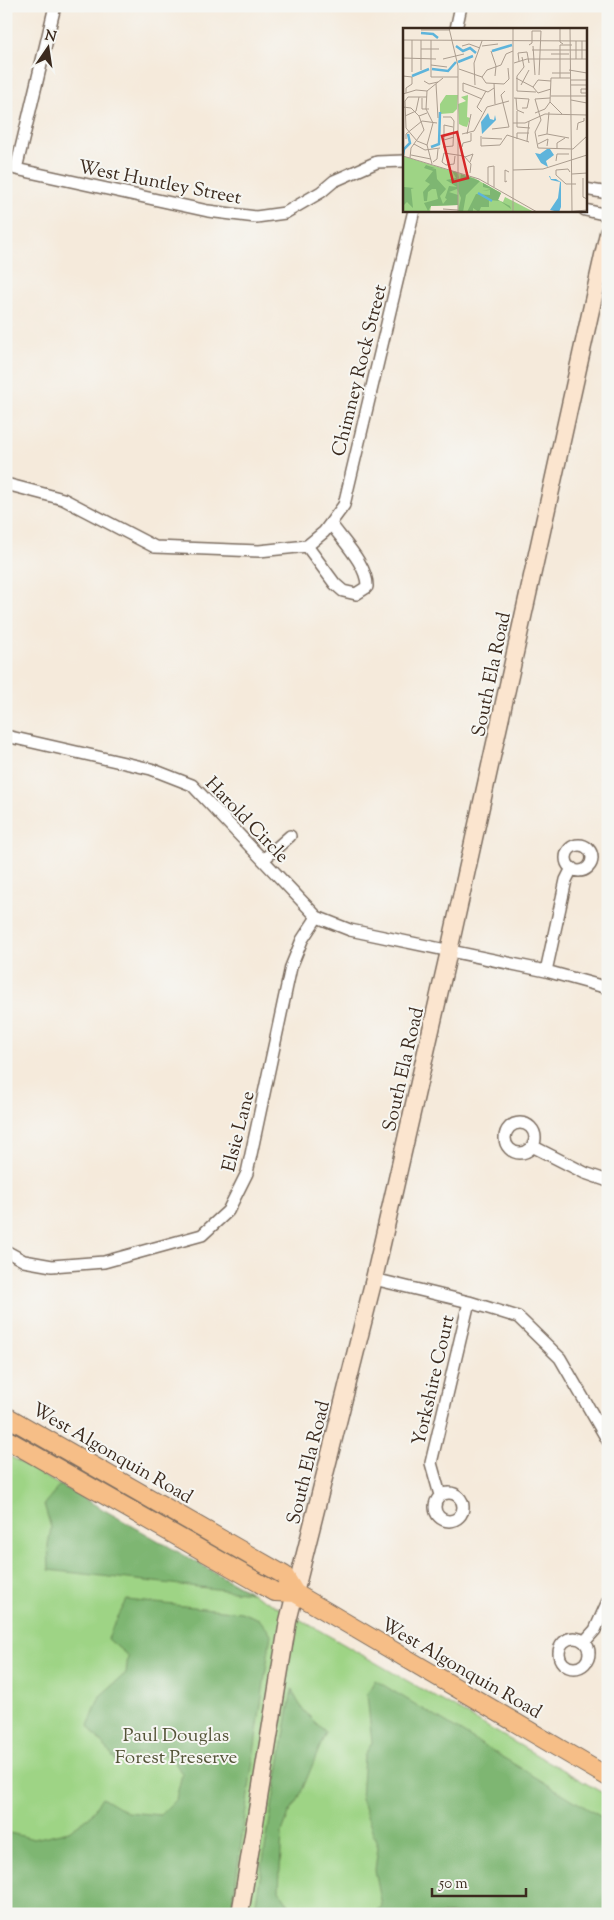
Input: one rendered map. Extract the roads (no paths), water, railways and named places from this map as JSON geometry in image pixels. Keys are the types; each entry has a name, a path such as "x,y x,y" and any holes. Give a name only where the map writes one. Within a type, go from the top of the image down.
{"main road":[{"name":"South Ela Road","path":"240,1914 288,1621 374,1280 450,951 608,233"},
{"name":"West Algonquin Road","path":"6,1416 284,1575 295,1593"},
{"name":"West Algonquin Road","path":"6,1439 275,1592 295,1593 608,1777"}],"street":[{"name":"West Huntley Street","path":"54,6 16,169 208,211 256,218 285,213 321,192 334,181 377,162 403,161"},
{"path":"456,28 461,6"},
{"path":"586,188 608,193"},
{"path":"586,210 608,215"},
{"name":"Chimney Rock Street","path":"307,546 327,528 344,505 414,211"},
{"path":"6,484 63,499 155,547 259,551 307,546 335,584 343,591 356,594 367,587 368,577 362,566 327,528"},
{"name":"Harold Circle","path":"6,736 151,769 192,785 317,917 350,930 546,971 608,988"},
{"path":"263,860 290,836"},
{"path":"546,971 566,880 572,868"},
{"name":"Elsie Lane","path":"6,1251 24,1261 52,1266 104,1262 202,1235 228,1211 247,1173 291,966 302,940 317,917"},
{"path":"532,1146 585,1173 608,1181"},
{"path":"374,1280 469,1302 518,1317 560,1358 608,1441"},
{"name":"Yorkshire Court","path":"440,1496 431,1463 469,1302"},
{"path":"585,1641 595,1630 608,1601"}],"park label":[{"name":"Paul Douglas Forest Preserve","path":"176,1745"}]}
